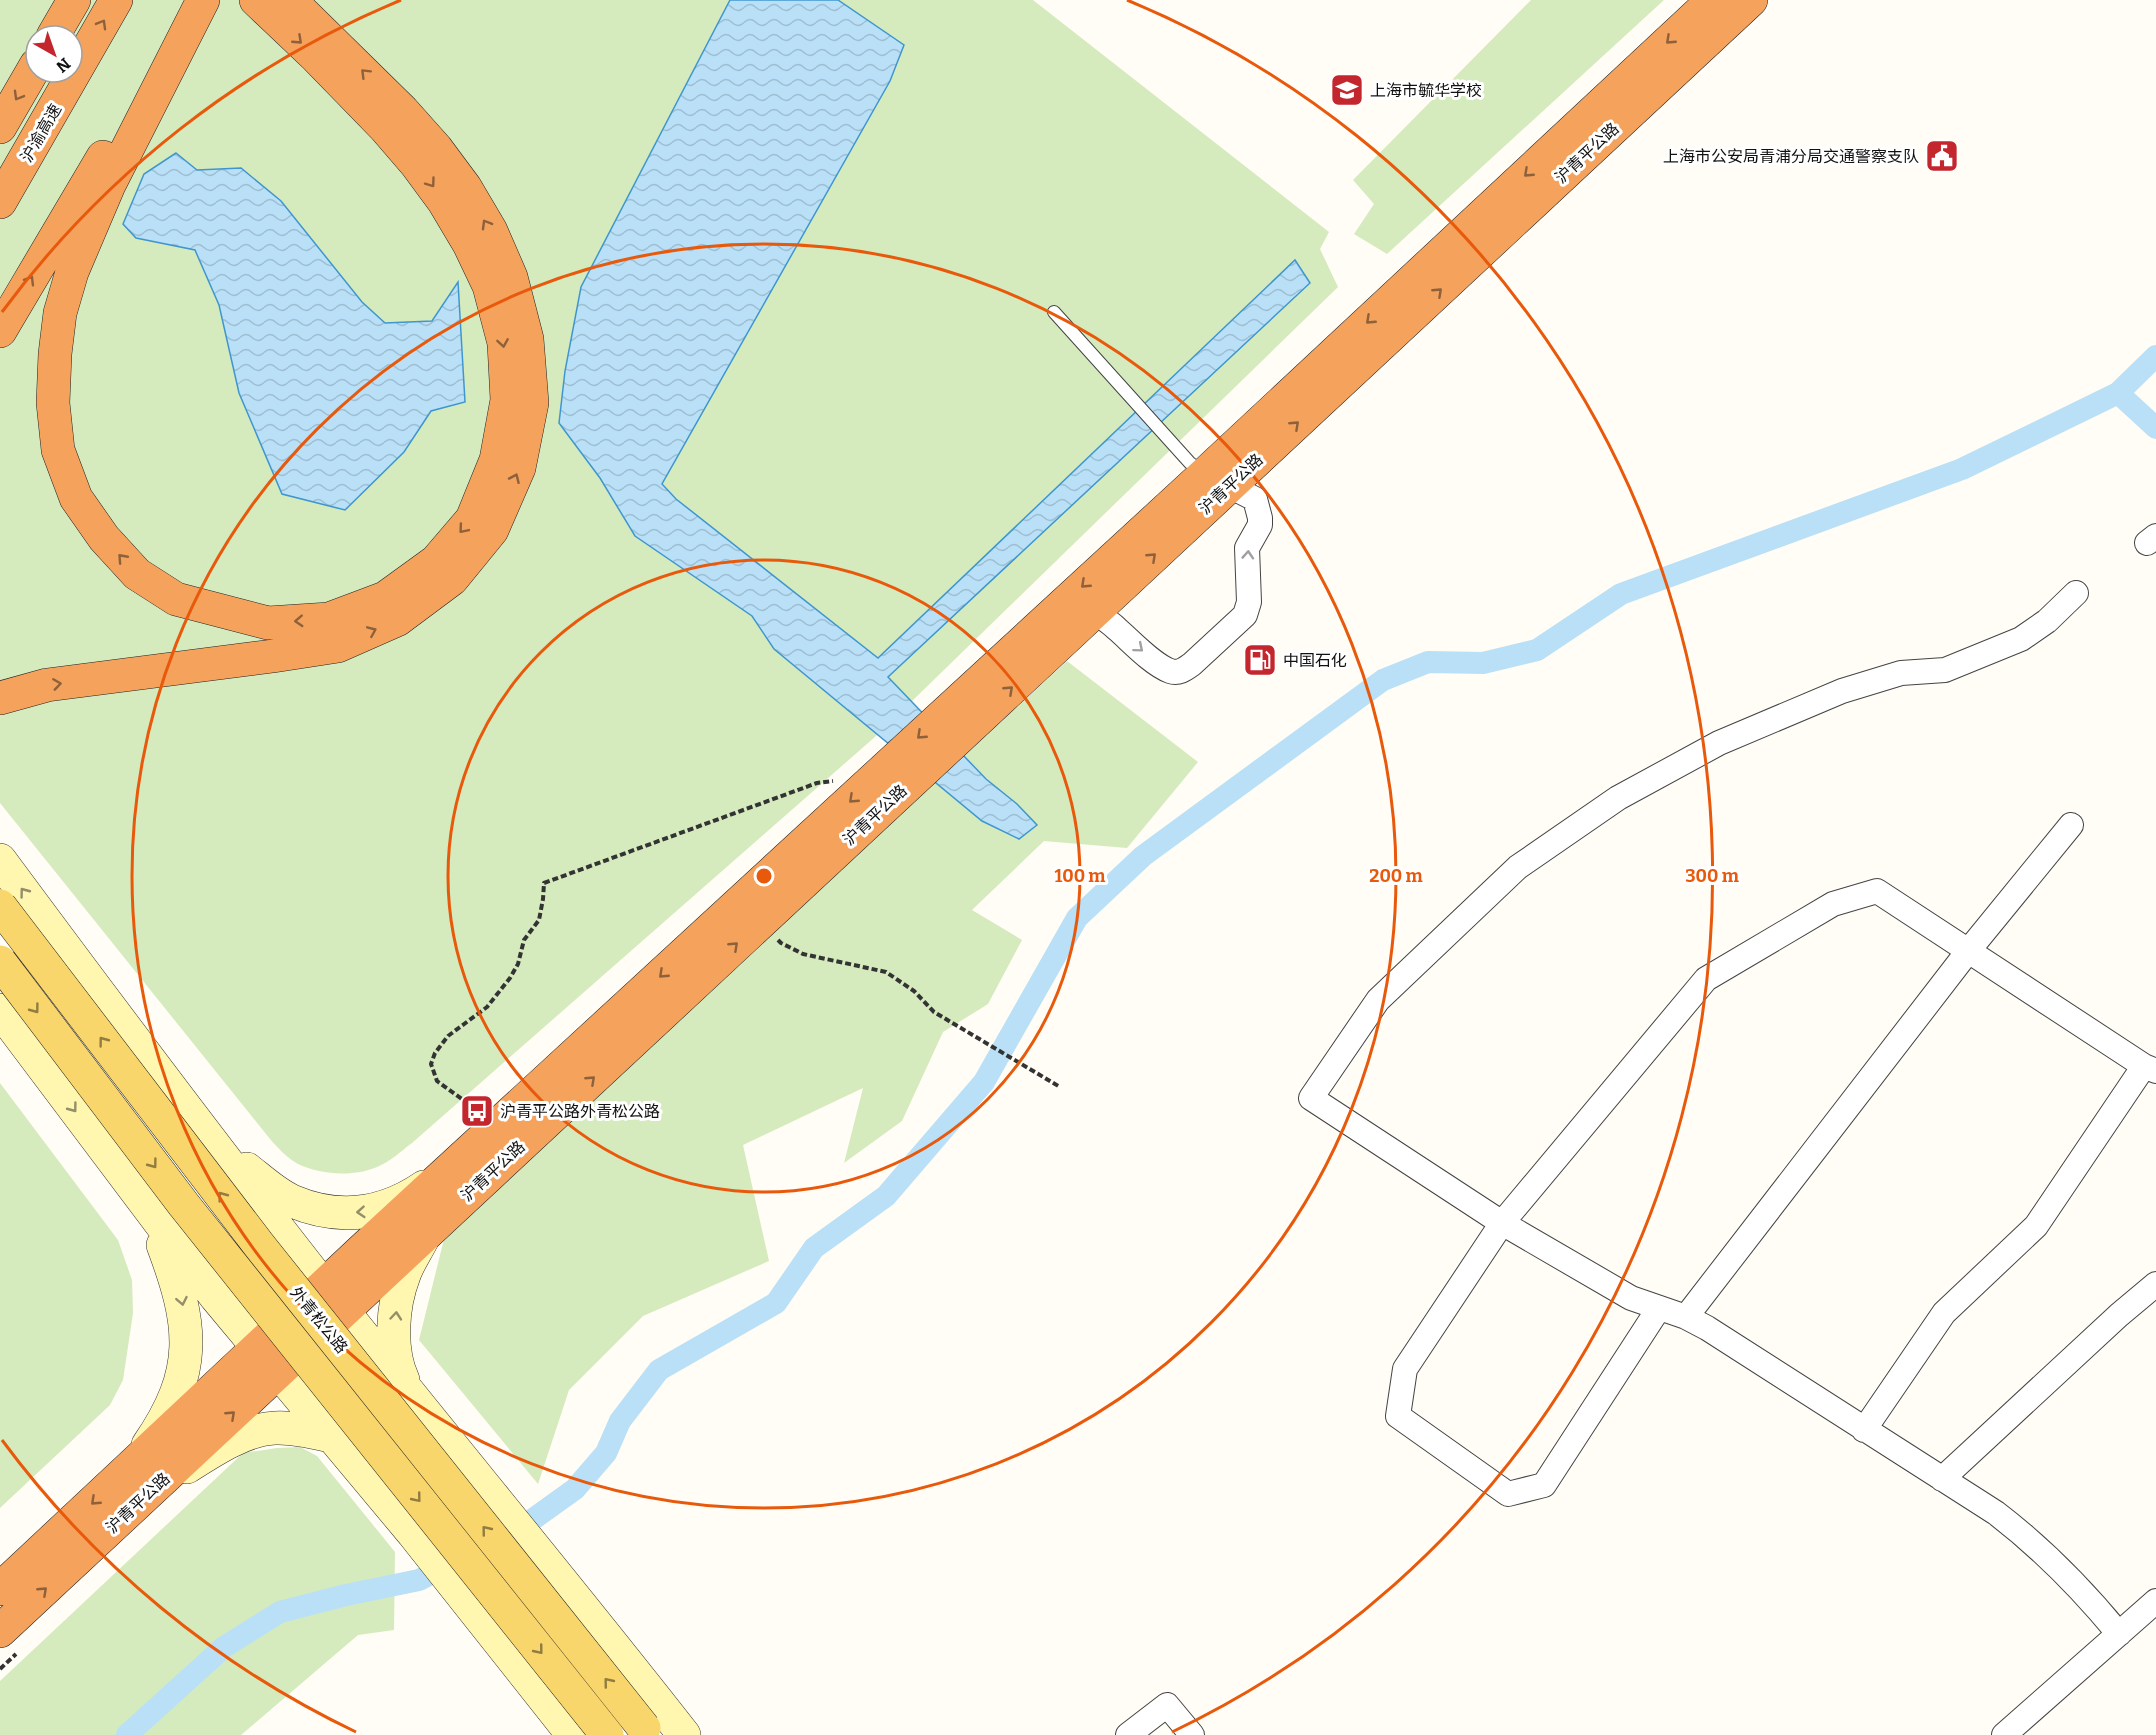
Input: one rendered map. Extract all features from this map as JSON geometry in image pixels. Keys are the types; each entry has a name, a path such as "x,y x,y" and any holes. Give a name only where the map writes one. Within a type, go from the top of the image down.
{"highway":[{"path":"60,24 74,0"},
{"name":"沪渝高速","path":"0,202 116,0"},
{"path":"0,331 194,0"},
{"path":"203,0 109,185 72,272 60,313 55,354 53,403 58,450 76,498 104,538 137,574 176,599 268,623 329,619 385,598 436,561 472,519 496,460 507,400 500,282 486,222 436,148 290,0"},
{"path":"0,698 47,685 338,646 397,620 452,579 492,530 519,468 532,403 527,339 500,282 468,244 449,210 417,164 315,56 256,0"},
{"name":"沪青平公路","path":"316,1315 426,1234 762,920 905,768 1488,227 1713,0"},
{"name":"沪青平公路","path":"1488,227 1751,0"},
{"path":"0,128 25,84"},
{"name":"沪青平公路","path":"957,721 1094,612 1218,480"},
{"name":"沪青平公路","path":"0,1631 133,1508 268,1360 316,1315 450,1169 869,784 905,768"},
{"name":"沪青平公路","path":"0,1589 138,1461 268,1360"}],"main road":[{"path":"0,860 231,1166 316,1315 350,1435 381,1493"},
{"name":"外青松公路","path":"0,906 259,1245 644,1728"},
{"name":"外青松公路","path":"0,962 184,1205 608,1735"},
{"path":"0,1010 147,1207 268,1360 330,1436 381,1493 479,1614 573,1735"},
{"path":"190,1113 244,1167 269,1187 291,1201 314,1208 340,1213 367,1212 387,1207 412,1195 450,1169"},
{"path":"147,1207 177,1235 234,1277 316,1315 423,1409"},
{"path":"138,1461 155,1434 180,1385 187,1344 178,1285 147,1207"},
{"path":"426,1234 404,1275 398,1298 394,1343 399,1371 406,1386 684,1735"},
{"path":"133,1508 183,1470 219,1447 237,1439 277,1427 330,1436"},
{"path":"381,1493 378,1479 379,1466 385,1453 399,1441 417,1433 430,1434 458,1453"}],"street":[{"path":"1094,612 1115,627 1141,651 1170,671 1177,672 1192,664 1245,615 1249,602 1247,548 1260,525 1260,518 1256,500 1218,480"},
{"path":"2076,593 2047,621 2020,639 1945,670 1901,673 1842,692 1719,743 1618,798 1518,867 1377,1000 1311,1098 1502,1223 1631,1298 1686,1317 1707,1328 1996,1513 2029,1539 2087,1595 2118,1634"},
{"path":"1686,1317 1969,950 2071,825"},
{"path":"1659,1308 1544,1485 1508,1494 1398,1416 1404,1369 1502,1223 1706,979 1833,904 1877,891 2150,1068 2036,1226 1944,1313 1864,1430"},
{"path":"1942,1479 2119,1315 2156,1284"},
{"path":"2004,1735 2156,1601"},
{"path":"1128,1735 1167,1705 1191,1735"}],"lane":[{"path":"1054,312 1190,463 1218,480"}],"path":[{"path":"499,1124 437,1081 431,1064 435,1053 448,1036 487,1007 510,978 518,964 524,940 539,920 544,883 817,783 836,780 869,784"},
{"path":"762,920 781,943 803,954 886,972 914,991 934,1012 1060,1087"}],"green space":[{"path":"0,0 1033,0 1329,232 1320,249 1338,287 876,736 412,1143 377,1167 358,1172 338,1173 317,1171 298,1164 270,1139 0,803"},
{"path":"1531,0 1664,0 1387,254 1354,234 1374,204 1353,180"},
{"path":"1067,661 1198,762 1127,848 1044,841 972,910 1022,940 988,1004 943,1032 902,1121 844,1163 863,1088 743,1145 769,1261 643,1316 569,1390 538,1484 419,1340 445,1235"},
{"path":"0,1083 118,1240 132,1280 133,1313 123,1380 110,1405 0,1508"},
{"path":"300,1447 317,1456 395,1552 394,1630 358,1635 241,1735 0,1735 0,1681 243,1453"}],"water":[{"path":"730,0 838,0 904,45 890,81 662,484 676,499 878,658 1295,260 1310,283 888,677 986,779 1017,804 1037,825 1019,839 982,821 774,649 752,616 635,536 600,478 559,423 565,371 581,287"},
{"path":"176,153 197,170 241,168 281,201 362,302 385,323 432,321 458,282 465,402 431,411 404,452 345,510 282,494 239,393 219,305 195,250 136,238 123,224 144,174"}],"waterway":[{"path":"2118,393 2156,356"},
{"path":"509,1534 575,1489 606,1453 620,1421 659,1370 776,1303 814,1248 886,1196 984,1082 1077,918 1143,856 1383,680 1428,662 1483,663 1537,650 1621,594 1962,469 2118,393 2156,428"},
{"path":"127,1735 224,1647 280,1612 419,1580 452,1563"}],"place":[{"name":"上海市毓华学校","path":"1347,90"},
{"name":"上海市公安局青浦分局交通警察支队","path":"1942,156"},
{"name":"中国石化","path":"1260,660"},
{"name":"沪青平公路外青松公路","path":"477,1111"}]}
